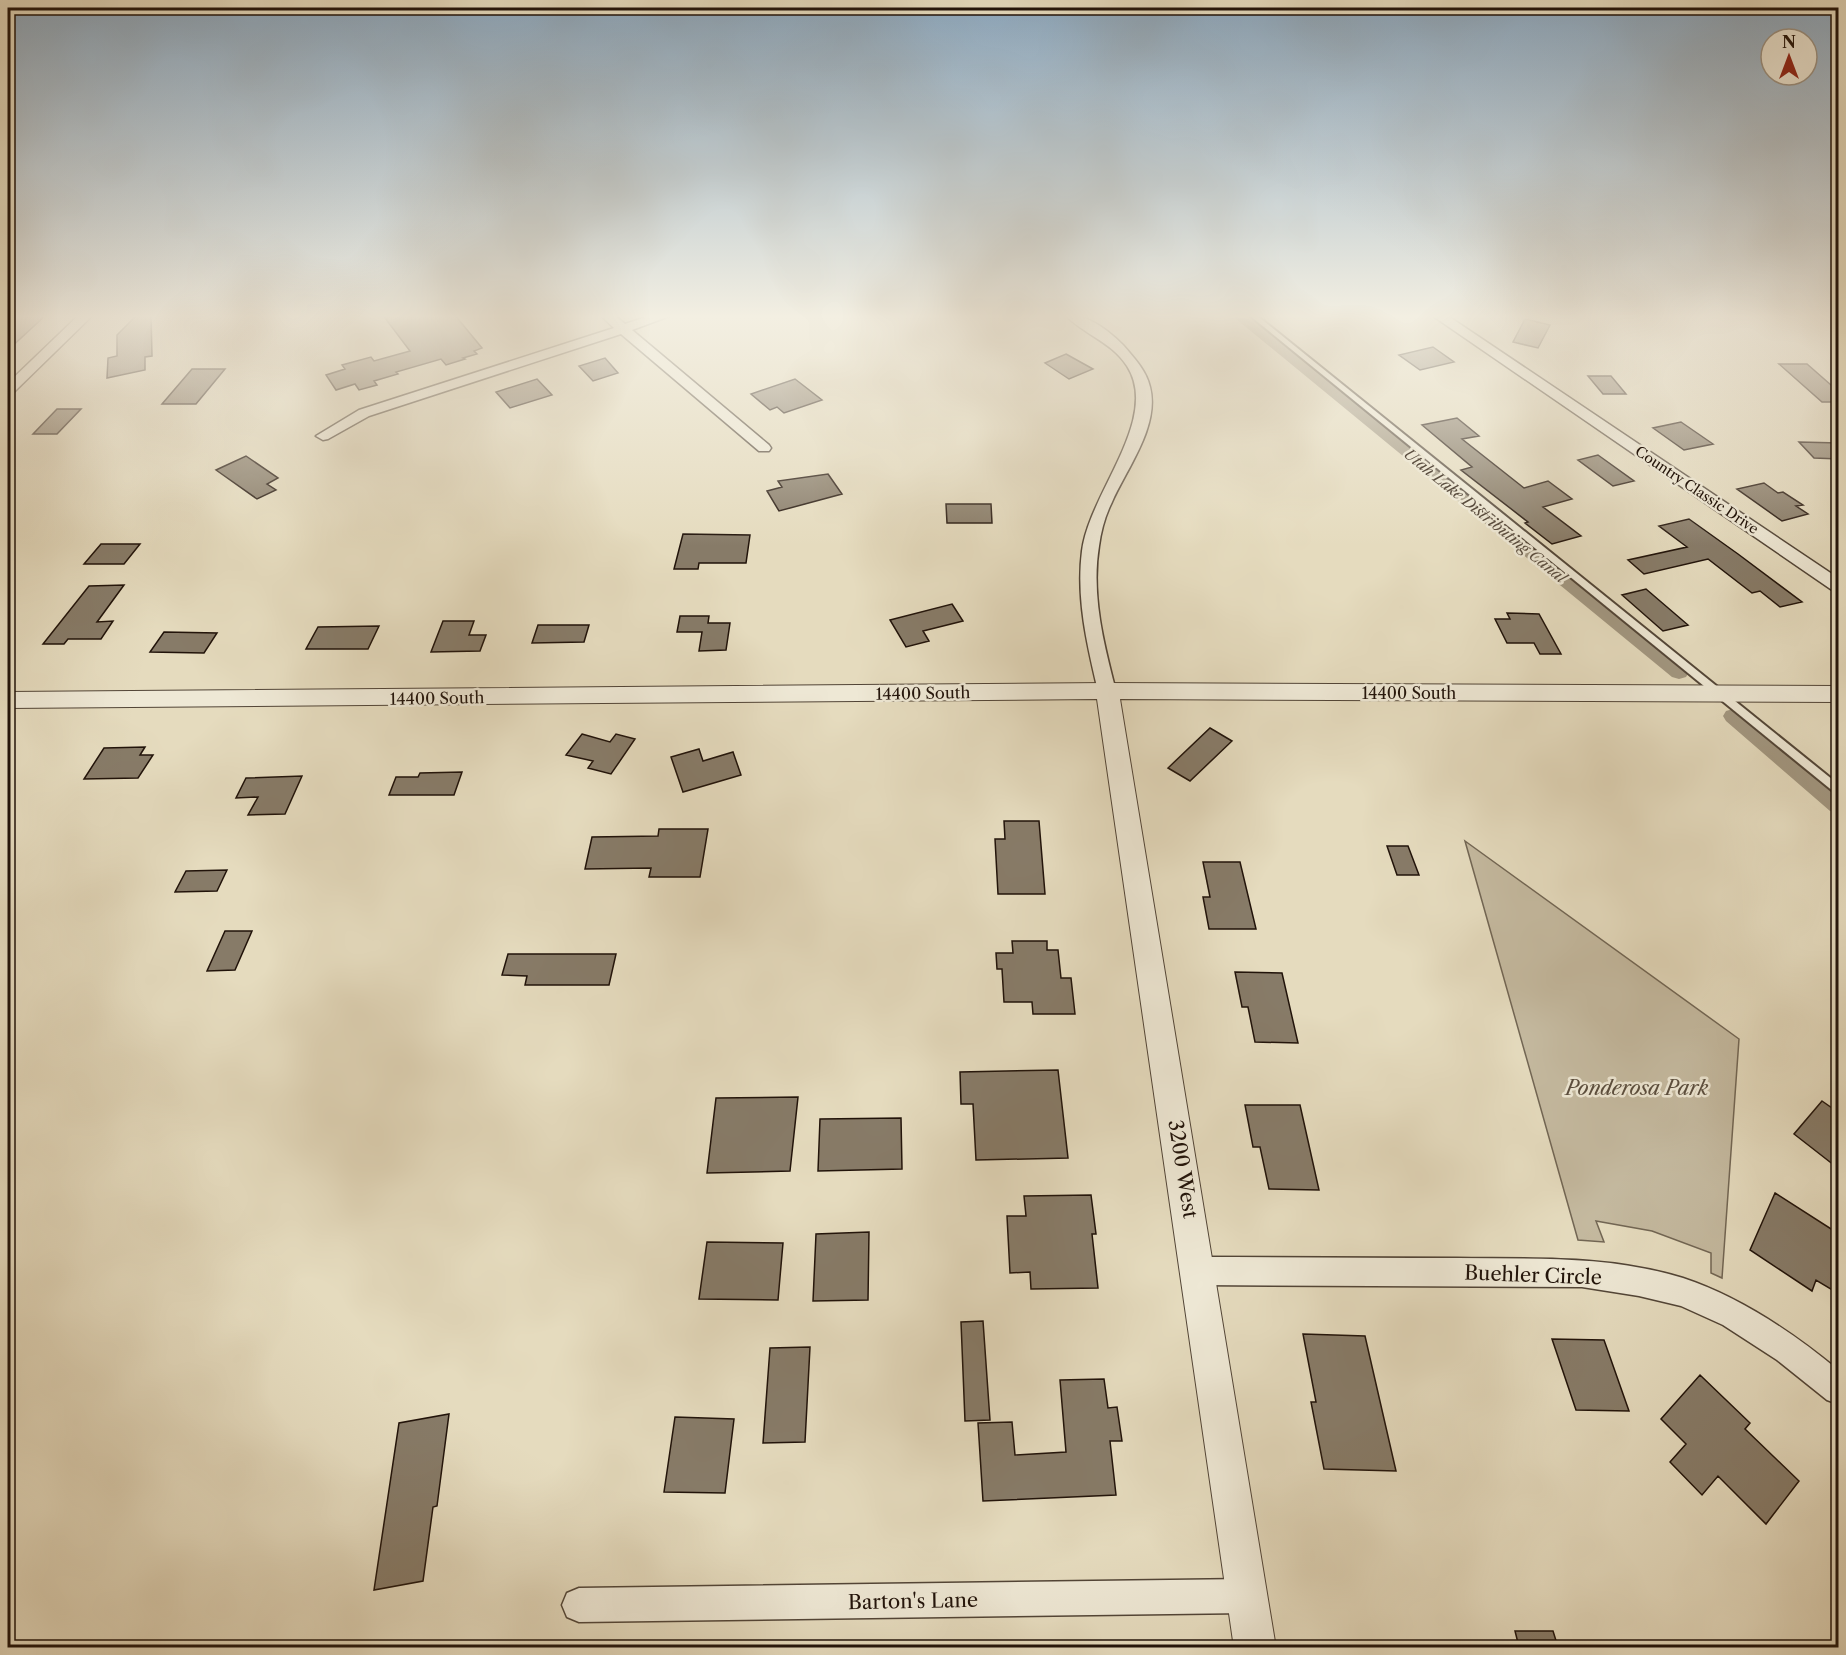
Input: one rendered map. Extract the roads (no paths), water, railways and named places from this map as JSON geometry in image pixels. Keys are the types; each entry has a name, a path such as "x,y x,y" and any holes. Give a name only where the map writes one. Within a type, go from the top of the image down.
{"street":[{"path":"323,436 364,413 431,391"},
{"path":"697,391 764,448"},
{"path":"1107,692 1098,659 1089,587 1094,532 1107,492 1139,432 1145,411 1143,391"},
{"name":"Country Classic Drive","path":"1550,391 1839,586"},
{"name":"14400 South","path":"8,700 1107,692 1839,694"},
{"name":"3200 West","path":"1107,692 1114,721 1255,1647"},
{"name":"Buehler Circle","path":"1198,1271 1582,1273 1642,1282 1694,1296 1744,1320 1798,1356 1839,1389"},
{"name":"Barton's Lane","path":"579,1605 1247,1596"}],"lane":[{"path":"1347,391 1839,789"}],"waterway":[{"name":"Utah Lake Distributing Canal","path":"1332,391 1679,672"},
{"name":"Utah Lake Distributing Canal","path":"1733,716 1838,805"}],"park label":[{"name":"Ponderosa Park","path":"1637,1088"}]}
